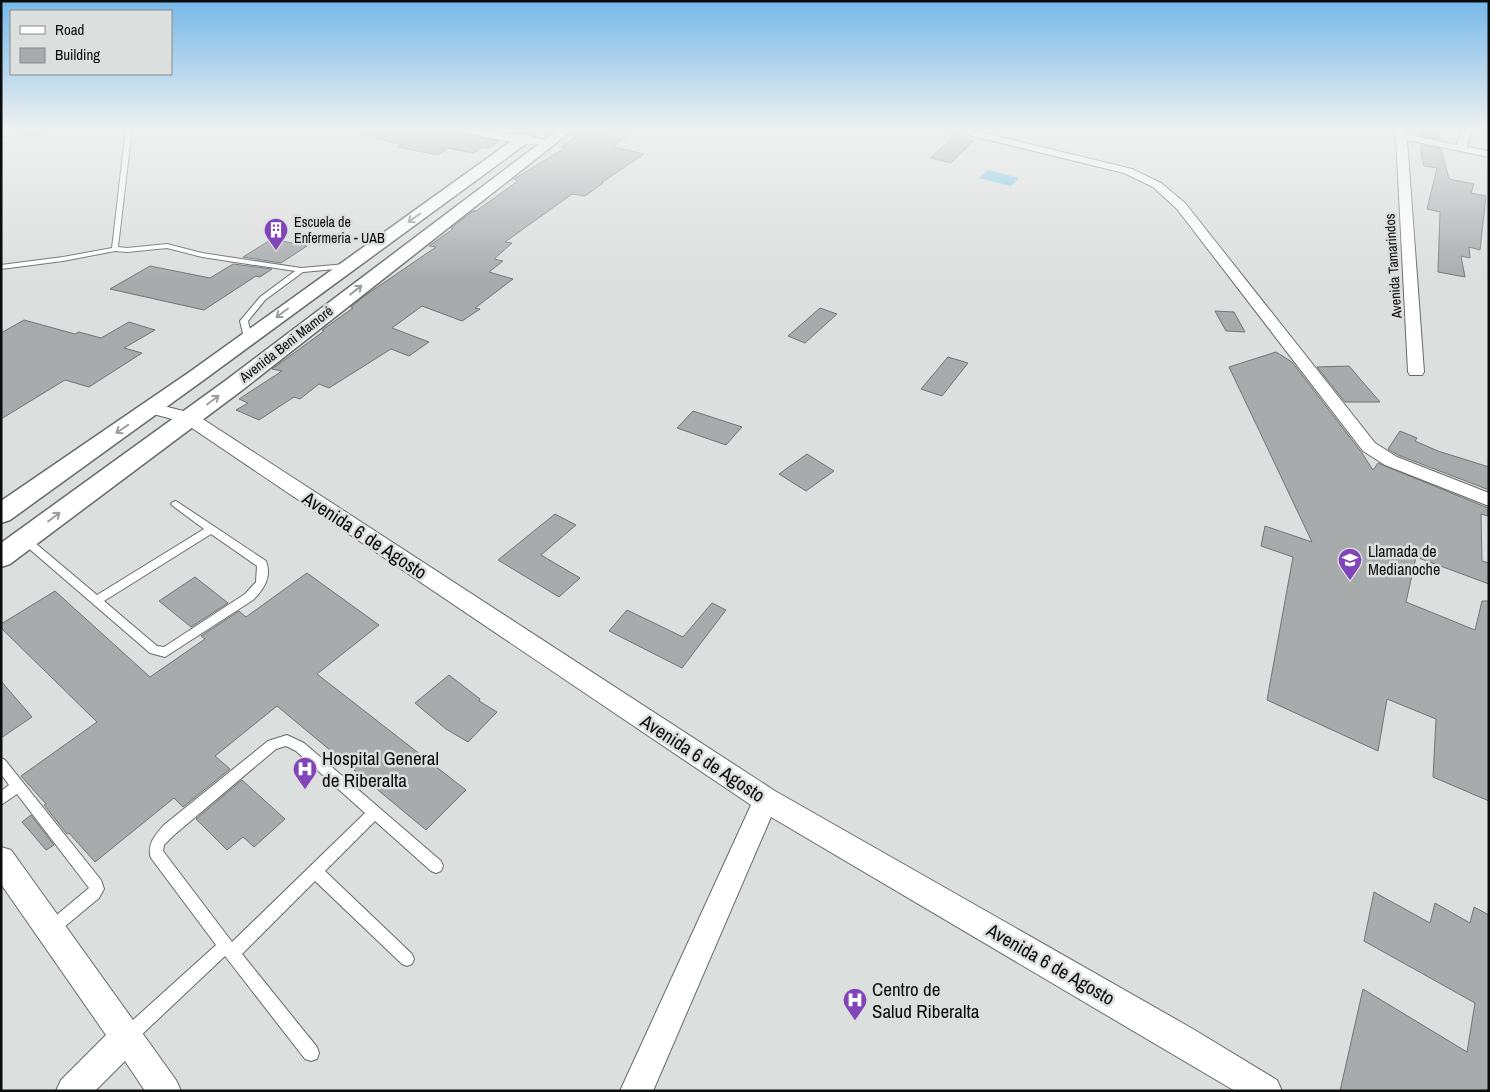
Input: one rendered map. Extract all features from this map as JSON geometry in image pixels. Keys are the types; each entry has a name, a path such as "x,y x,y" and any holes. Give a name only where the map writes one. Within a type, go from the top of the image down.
{"street":[{"name":"Avenida Beni Mamoré","path":"1,514 152,408 468,179"},
{"name":"Avenida Beni Mamoré","path":"1,557 189,418 489,179"},
{"path":"1145,179 1157,185 1181,206 1369,447 1391,460 1489,500"},
{"name":"Avenida Tamarindos","path":"1403,179 1416,372"},
{"name":"Avenida 6 de Agosto","path":"152,408 189,418 766,800 1182,1040 1266,1091"},
{"path":"636,1091 766,800"},
{"path":"1,860 165,1091"},
{"path":"72,1091 126,1037"}],"lane":[{"path":"115,249 123,179"},
{"path":"1,267 64,259 115,249 127,250 167,246 202,255 301,270 346,266"},
{"path":"248,338 244,321 252,308 262,297 301,270"},
{"path":"24,540 154,650 165,652 249,596 259,588 264,578 262,564 176,504"},
{"path":"96,601 211,529"},
{"path":"311,1053 156,852 158,842 168,830 272,745 287,740 300,747 436,866"},
{"path":"1,764 97,888 94,894 51,929"},
{"path":"1,799 19,785"},
{"path":"126,1037 229,949 315,871 375,812"},
{"path":"315,871 407,959"}],"water":[{"path":"983,179 1018,179 1011,186"}],"building":[{"path":"514,179 607,179 585,196 572,194 505,242 512,243 494,259 503,261 489,272 513,279 475,308 480,309 462,321 422,306 392,328 429,342 409,356 391,349 329,388 319,384 300,399 294,397 259,420 236,410 248,403 239,399 282,371 272,369 324,331 322,330 353,308 351,307 363,297 436,247 429,246 453,229 451,228 473,211 476,211 518,181"},
{"path":"1434,179 1449,179 1474,184 1471,193 1486,196 1480,250 1469,247 1470,258 1461,256 1465,277 1438,272 1440,212 1427,209"},
{"name":"Escuela de Enfermeria - UAB","path":"272,239 307,246 281,263 243,257"},
{"path":"233,264 272,269 260,277 256,276 204,310 110,289 150,266 210,278"},
{"path":"820,308 837,314 805,343 788,336"},
{"path":"1215,311 1234,312 1245,332 1226,331"},
{"path":"24,320 75,334 79,332 101,338 129,322 155,330 124,348 142,353 89,387 65,380 1,419 1,333"},
{"name":"Llamada de Medianoche","path":"1276,352 1292,362 1373,470 1378,463 1488,508 1488,516 1481,514 1482,561 1489,563 1489,584 1416,557 1406,602 1475,630 1482,601 1489,601 1489,801 1433,777 1436,719 1387,699 1378,751 1267,700 1293,557 1261,546 1265,526 1312,542 1229,367"},
{"path":"948,357 968,363 942,396 921,389"},
{"path":"1349,366 1380,402 1345,402 1317,367"},
{"path":"693,411 742,427 726,445 677,428"},
{"path":"1400,431 1417,438 1415,441 1438,451 1489,467 1489,490 1398,455 1388,449"},
{"path":"807,454 834,471 806,491 779,474"},
{"path":"555,514 576,525 541,555 580,578 559,597 498,560"},
{"name":"Hospital General de Riberalta","path":"307,573 379,625 317,674 466,790 426,830 277,706 215,756 230,769 183,807 174,798 95,862 69,833 67,834 44,805 46,804 21,776 97,722 1,628 1,624 55,591 150,677 205,639 201,636 239,611 246,617"},
{"path":"195,577 228,603 191,627 159,601"},
{"path":"712,603 726,610 682,668 609,631 627,610 683,637"},
{"path":"449,675 480,699 479,701 497,712 468,742 446,729 415,703"},
{"path":"1,681 32,717 1,738"},
{"path":"242,780 285,819 254,847 243,837 227,850 196,819"},
{"path":"31,815 54,845 46,850 22,822"},
{"path":"1374,892 1430,923 1435,903 1470,923 1474,907 1489,915 1489,1091 1340,1091 1363,989 1467,1052 1475,1003 1364,941"}],"place":[{"name":"Escuela de Enfermeria - UAB","path":"276,251"},
{"name":"Llamada de Medianoche","path":"1350,581"},
{"name":"Hospital General de Riberalta","path":"305,790"},
{"name":"Centro de Salud Riberalta","path":"855,1021"}]}
